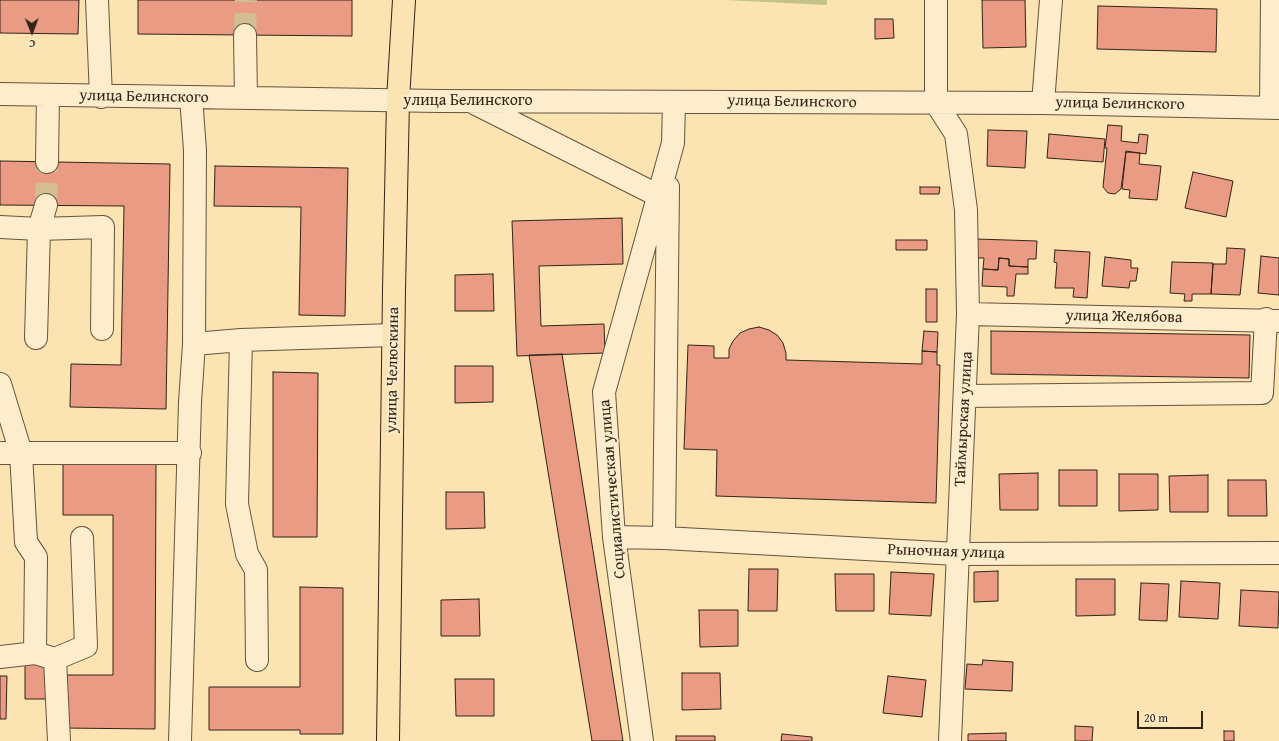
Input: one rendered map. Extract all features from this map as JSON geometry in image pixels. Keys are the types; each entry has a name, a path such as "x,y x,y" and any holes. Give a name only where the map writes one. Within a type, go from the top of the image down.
{"main road":[{"name":"улица Челюскина","path":"388,741 393,335 398,100 404,0"}],"street":[{"path":"97,0 101,97"},
{"path":"936,0 936,103"},
{"path":"1043,103 1051,0"},
{"path":"1272,0 1275,108"},
{"path":"245,35 246,98"},
{"name":"улица Белинского","path":"0,94 101,97 470,101 1043,103 1275,108"},
{"path":"47,162 48,95"},
{"path":"180,741 190,453 190,402 194,344 195,150 191,97"},
{"path":"470,101 657,195"},
{"name":"Социалистическая улица","path":"642,741 614,537 604,392 638,274 657,195 673,143 674,102"},
{"name":"Таймырская улица","path":"936,103 956,134 966,210 968,314 950,741"},
{"path":"664,538 668,157"},
{"path":"36,338 39,228 46,205"},
{"path":"0,227 103,227 102,329"},
{"name":"улица Желябова","path":"968,314 1272,320"},
{"path":"965,396 1262,393 1272,320"},
{"path":"194,344 241,340 393,335"},
{"path":"241,340 238,504 247,554 256,570 257,660"},
{"path":"0,384 21,453 26,542 36,557 45,656 58,741"},
{"path":"0,452 190,453"},
{"name":"Рыночная улица","path":"614,537 664,538 957,554 1279,553"},
{"path":"0,657 45,656 86,646 82,538"}],"green space":[{"path":"726,0 827,0 827,5"}],"building":[{"path":"0,0 79,0 78,34 0,33"},
{"path":"138,0 352,0 352,36 138,34"},
{"path":"982,0 1025,0 1026,47 983,48"},
{"path":"1098,6 1217,9 1216,52 1097,49"},
{"path":"875,19 893,19 894,38 875,39"},
{"path":"1108,125 1122,126 1121,141 1138,143 1139,134 1148,135 1146,154 1126,151 1121,189 1115,194 1108,193 1103,187"},
{"path":"988,130 1027,131 1025,168 987,166"},
{"path":"1049,134 1105,139 1103,162 1047,158"},
{"path":"1126,152 1140,153 1139,164 1161,166 1157,200 1129,198 1130,190 1122,189"},
{"path":"0,161 170,164 166,409 70,407 71,364 121,365 124,206 0,205"},
{"path":"215,166 348,168 345,316 299,315 301,207 214,206"},
{"path":"1193,172 1233,181 1226,217 1185,208"},
{"path":"920,187 940,187 939,194 920,194"},
{"path":"622,218 623,264 539,266 541,326 604,324 605,353 517,356 512,221"},
{"path":"976,239 1037,241 1036,259 1028,259 1028,267 1009,266 1009,259 999,258 998,270 983,269 984,258 975,258"},
{"path":"896,240 927,240 927,250 896,250"},
{"path":"1227,248 1245,249 1240,295 1211,294 1213,264 1226,264"},
{"path":"1055,250 1090,252 1087,298 1073,297 1074,288 1055,288 1057,263 1054,262"},
{"path":"1261,256 1279,258 1279,295 1258,293"},
{"path":"1105,257 1131,260 1131,268 1138,268 1136,281 1130,281 1129,288 1102,286"},
{"path":"999,258 1009,259 1009,266 1028,267 1028,274 1016,274 1014,296 1007,296 1007,287 982,286 983,269 998,270"},
{"path":"1172,262 1213,263 1211,294 1192,294 1192,301 1184,301 1185,294 1170,293"},
{"path":"493,274 494,311 455,311 455,275"},
{"path":"926,289 937,289 937,322 926,322"},
{"path":"759,327 769,330 777,335 783,343 786,353 786,360 922,364 922,351 937,352 937,365 940,365 936,503 716,496 717,450 684,449 688,345 714,346 714,358 729,358 729,349 733,341 740,333"},
{"path":"924,331 938,332 937,352 922,351"},
{"path":"991,331 1250,335 1249,378 991,374"},
{"path":"562,354 623,741 592,741 529,355"},
{"path":"455,366 493,366 493,402 455,403"},
{"path":"273,372 318,373 317,537 273,537"},
{"path":"63,461 156,461 155,729 62,728 62,675 113,675 113,515 63,515"},
{"path":"1059,470 1097,470 1097,506 1059,506"},
{"path":"1038,473 1038,510 1000,510 999,474"},
{"path":"1119,474 1158,474 1158,510 1119,511"},
{"path":"1208,475 1208,512 1170,512 1169,476"},
{"path":"1228,480 1266,480 1267,516 1228,516"},
{"path":"446,492 484,492 485,528 446,529"},
{"path":"749,569 778,569 777,611 748,611"},
{"path":"998,571 998,601 974,602 974,572"},
{"path":"891,572 934,574 931,616 889,614"},
{"path":"835,574 874,574 874,611 836,611"},
{"path":"1076,579 1115,579 1115,615 1076,616"},
{"path":"1181,581 1220,583 1218,619 1179,617"},
{"path":"1141,583 1169,584 1167,621 1139,620"},
{"path":"300,587 343,588 343,734 300,734 300,730 209,730 209,687 300,687"},
{"path":"1241,590 1279,592 1278,628 1239,626"},
{"path":"479,599 480,636 441,636 441,600"},
{"path":"699,610 738,610 738,646 700,647"},
{"path":"983,660 1013,662 1012,691 965,689 967,664 982,665"},
{"path":"25,663 47,664 46,699 25,699"},
{"path":"682,673 720,673 721,709 682,710"},
{"path":"0,676 7,676 6,719 0,719"},
{"path":"888,676 926,680 922,717 883,713"},
{"path":"455,679 494,679 494,716 456,716"},
{"path":"1075,726 1093,727 1092,741 1075,741"},
{"path":"1224,731 1234,731 1234,741 1224,741"},
{"path":"1006,733 1006,741 968,741 968,734"},
{"path":"782,734 812,737 812,741 781,741"},
{"path":"676,736 715,736 715,741 676,741"}],"tunnel":[{"path":"245,35 246,0"},
{"path":"46,205 47,162"}]}
